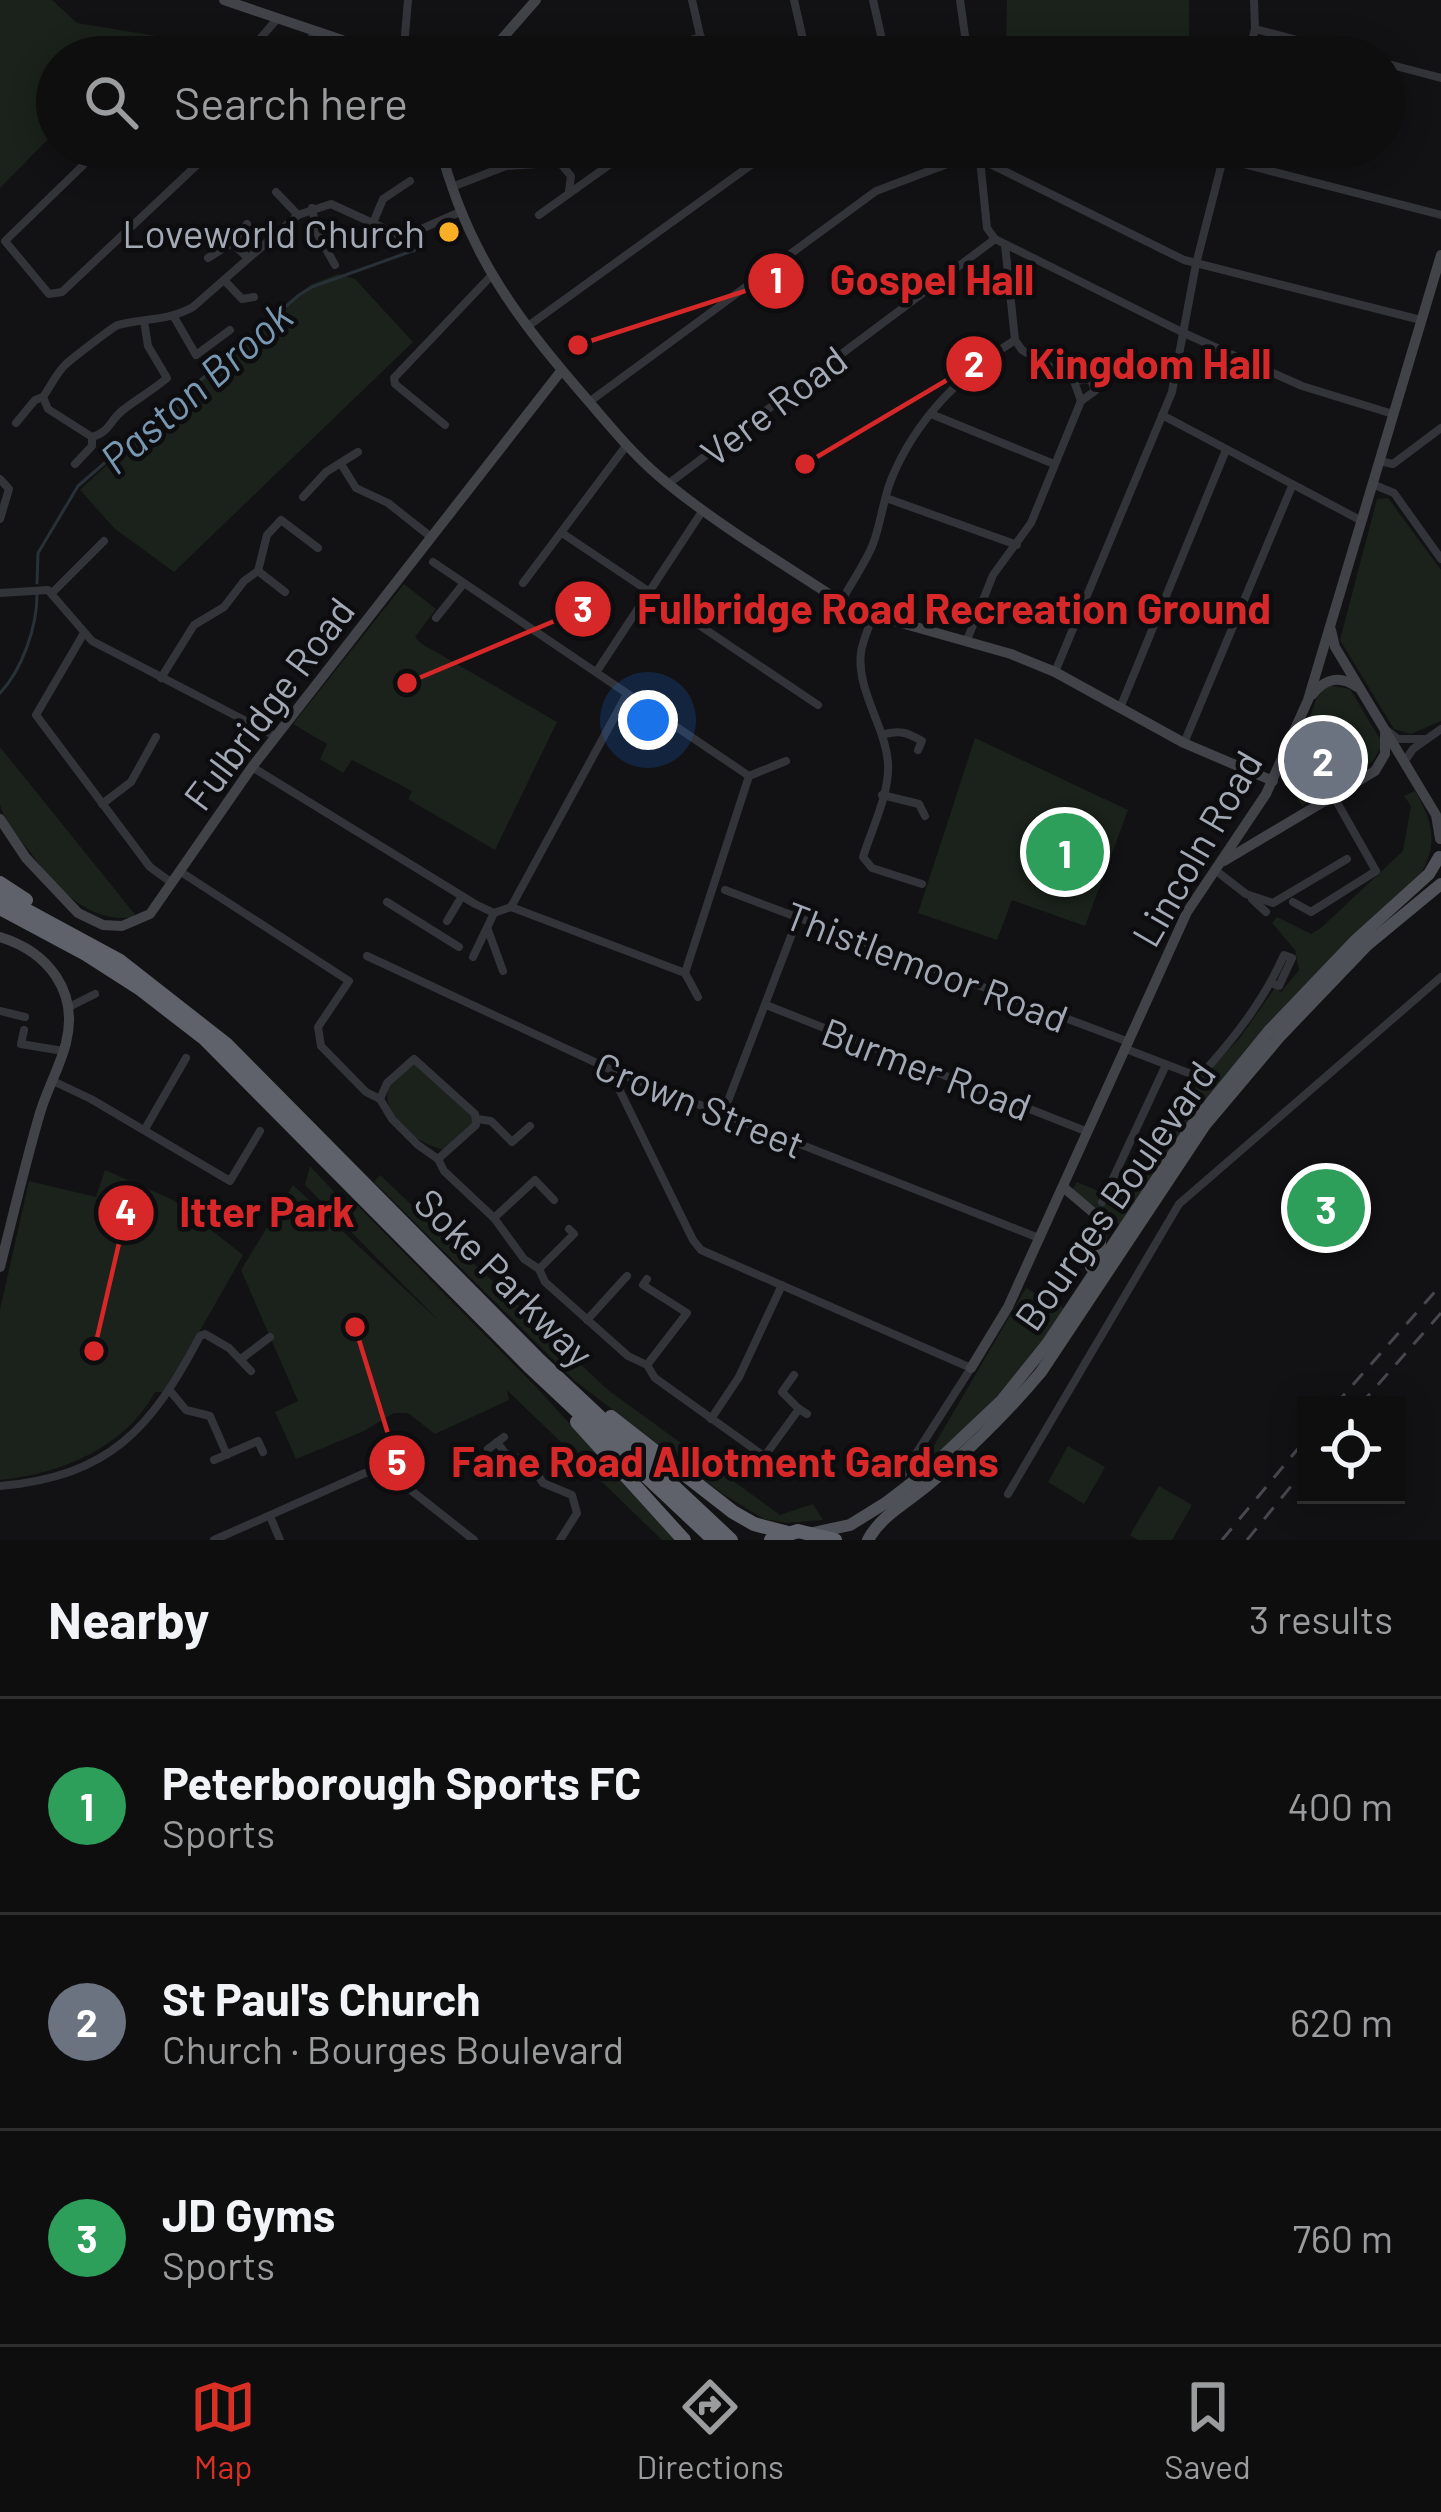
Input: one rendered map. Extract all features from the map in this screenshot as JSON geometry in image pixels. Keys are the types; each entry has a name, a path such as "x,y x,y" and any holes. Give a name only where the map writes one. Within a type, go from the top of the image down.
{"highway":[{"path":"0,884 90,943"},
{"name":"Soke Parkway","path":"0,896 90,943 161,990 226,1045 534,1363 731,1540"},
{"name":"Soke Parkway","path":"0,908 139,988 205,1039 714,1540"},
{"path":"0,918 54,937"},
{"path":"534,1363 733,1512 788,1533 813,1533 835,1540"},
{"path":"534,1363 684,1540"},
{"path":"771,1540 788,1533"}],"main road":[{"path":"1440,839 1440,860"},
{"name":"Bourges Boulevard","path":"1052,1347 1068,1311 1194,1123 1269,1031 1409,900 1440,860"},
{"name":"Bourges Boulevard","path":"1409,900 1441,884"},
{"name":"Bourges Boulevard","path":"868,1540 875,1527 934,1480 1011,1407 1205,1125 1388,919"},
{"path":"1101,1219 1115,1242 1115,1259"},
{"path":"1068,1311 1094,1261 1101,1219"},
{"name":"Bourges Boulevard","path":"813,1533 850,1525 901,1492 1037,1368"}],"street":[{"path":"230,0 331,36"},
{"path":"405,36 408,0"},
{"path":"504,36 536,0"},
{"path":"692,0 701,36"},
{"path":"794,0 802,36"},
{"path":"873,0 881,36"},
{"path":"960,0 965,36"},
{"path":"1254,0 1254,36"},
{"path":"263,36 280,17"},
{"path":"313,36 314,29"},
{"path":"1255,29 1282,36"},
{"path":"1405,69 1441,78"},
{"path":"79,168 4,241 50,294 62,292 194,168"},
{"path":"446,168 460,212 490,277 527,327 626,446 703,510 841,602 1055,672 1184,743 1273,781"},
{"path":"452,187 501,168"},
{"path":"564,168 571,176 568,194"},
{"path":"539,215 606,168"},
{"path":"527,327 747,168"},
{"path":"589,402 876,191 938,168"},
{"path":"980,168 986,228 994,239 1302,386 1393,414"},
{"path":"1008,168 1196,264 1422,320"},
{"path":"1055,672 1172,392 1196,264 1221,168"},
{"path":"1251,168 1441,215"},
{"path":"373,223 383,199 410,182"},
{"path":"276,192 298,215"},
{"path":"16,423 43,397 66,363 90,348 110,326 174,317 193,308 311,208 331,203 403,237 460,212"},
{"path":"311,208 316,233 334,265"},
{"path":"208,258 232,243 247,224"},
{"name":"Vere Road","path":"668,484 994,239"},
{"path":"232,243 248,258"},
{"path":"967,640 993,575 1031,523 1081,401 1095,391 1091,379 1074,381 1022,350 1015,340 1005,244"},
{"name":"Lincoln Road","path":"903,1474 1008,1307 1186,912 1273,781 1308,700 1441,255"},
{"path":"445,425 394,378 490,277"},
{"path":"224,280 242,299 254,298"},
{"path":"174,317 196,355 230,330"},
{"path":"43,397 48,409 92,437 105,434 122,410 167,378 148,346 144,321"},
{"path":"841,602 873,545 892,478 931,414 979,363 1015,340"},
{"name":"Fulbridge Road","path":"0,818 49,886 78,913 103,925 135,923 150,914 252,766 561,371"},
{"path":"1074,381 1081,401"},
{"path":"931,414 1054,464"},
{"path":"1162,415 1360,520"},
{"path":"1379,461 1393,464 1441,428"},
{"path":"75,464 92,446 92,437"},
{"path":"523,583 626,446"},
{"path":"1120,708 1226,450"},
{"path":"303,497 326,472 358,452"},
{"path":"341,464 356,488 388,503 431,537"},
{"path":"0,479 9,489 0,519"},
{"path":"1372,484 1394,494 1441,559"},
{"path":"1184,743 1292,486"},
{"path":"886,498 1017,545"},
{"path":"597,671 703,510"},
{"path":"161,678 194,625 224,608 244,580 258,571 267,535 281,520 318,548"},
{"path":"562,533 818,705"},
{"path":"52,593 104,542"},
{"path":"433,562 749,776"},
{"path":"258,571 285,592"},
{"path":"436,617 464,583"},
{"path":"0,593 37,589 52,593 84,633 275,736"},
{"path":"873,615 861,653 862,672 884,734 888,771 863,856 872,868 922,884"},
{"path":"1331,627 1335,647 1438,817 1440,839"},
{"path":"84,633 36,715 150,867 173,884"},
{"path":"1308,700 1324,682 1334,679 1360,689"},
{"path":"252,766 462,896 503,913 511,907 627,694"},
{"path":"1382,725 1398,739 1425,739"},
{"path":"1382,725 1387,747 1383,761"},
{"path":"1404,762 1441,729"},
{"path":"884,734 901,730 922,740 918,750"},
{"path":"102,804 131,782 156,737"},
{"path":"685,973 749,776 786,761"},
{"path":"1266,912 1216,867 1383,761 1404,762"},
{"path":"883,795 919,804 925,817"},
{"path":"1293,902 1311,912 1376,871 1334,796"},
{"path":"1249,819 1255,833 1265,836"},
{"path":"1246,894 1273,903 1347,859"},
{"path":"181,872 349,981 321,1020 321,1046 366,1092 380,1099 392,1119 494,1218 545,1282 628,1356 647,1365 655,1378 775,1464"},
{"name":"Thistlemoor Road","path":"725,890 1127,1045 1166,1067"},
{"path":"447,921 462,896"},
{"path":"387,902 459,947"},
{"path":"511,907 685,973 698,997"},
{"path":"473,957 494,913"},
{"path":"723,1114 798,918"},
{"path":"488,930 503,971"},
{"path":"0,938 33,950 46,961 60,980 70,1020 0,1267"},
{"name":"Crown Street","path":"367,956 616,1072 1040,1238"},
{"path":"1008,1494 1180,1204 1441,977"},
{"path":"1102,1202 1166,1067 1198,1077 1236,1036 1271,983"},
{"path":"68,1007 95,994"},
{"name":"Burmer Road","path":"766,1005 1088,1132"},
{"path":"0,1011 25,1017"},
{"path":"23,1030 21,1045 63,1051"},
{"path":"144,1130 186,1058"},
{"path":"380,1099 397,1072 419,1060 477,1119 491,1121 512,1142 530,1126"},
{"path":"616,1072 617,1085 701,1250 970,1368"},
{"path":"51,1081 230,1181 260,1130"},
{"path":"438,1160 477,1119"},
{"path":"494,1218 535,1180 554,1200"},
{"path":"1064,1187 1101,1219"},
{"path":"539,1269 575,1230"},
{"path":"647,1280 643,1285 687,1313 647,1365"},
{"path":"587,1320 626,1282"},
{"path":"711,1418 739,1377 782,1285"},
{"path":"0,1486 59,1476 108,1454 145,1424 171,1392 200,1336 205,1334 241,1359 250,1371"},
{"path":"241,1359 270,1337"},
{"path":"764,1457 803,1412 782,1392 794,1375"},
{"path":"171,1392 186,1410 210,1416 227,1455"},
{"path":"488,1449 501,1440 505,1453 531,1464 542,1483 572,1496 578,1513 560,1540"},
{"path":"214,1460 258,1441 263,1452"},
{"path":"214,1540 365,1473 384,1469 474,1540"},
{"path":"270,1516 280,1540"}],"shaded area":[{"path":"0,0 52,0 77,23 156,36 36,36 36,151 0,188"},
{"path":"1007,0 1189,0 1189,36 1006,36"},
{"path":"338,274 355,279 413,342 174,572 114,528 80,490 245,336 310,285"},
{"path":"1388,498 1441,570 1441,721 1411,734 1394,729 1340,640 1377,499"},
{"path":"404,584 436,609 415,637 422,644 557,722 495,850 408,799 412,791 352,760 343,773 320,759 327,744 293,724"},
{"path":"1328,685 1350,689 1383,744 1372,762 1302,806 1287,781 1317,697"},
{"path":"975,738 1128,810 1085,926 1012,900 997,940 918,913"},
{"path":"0,747 137,917 119,918 89,909 40,865 2,811"},
{"path":"1415,791 1432,837 1428,859 1415,882 1190,1122 1120,1225 1072,1190 1077,1182 1101,1192 1098,1200 1113,1207 1182,1103 1189,1104 1197,1082 1239,1039 1275,988 1281,992 1299,970 1295,950 1272,923 1277,917 1311,934 1321,928 1403,851 1411,806 1404,796"},
{"path":"417,1062 472,1117 472,1125 445,1150 413,1136 392,1112 387,1098 389,1085 399,1073"},
{"path":"310,1166 351,1210 357,1205 537,1388 676,1540 662,1540 507,1390 509,1400 435,1434 408,1413 394,1413 296,1459 275,1412 298,1401 241,1270 293,1185 440,1322 305,1185"},
{"path":"105,1170 173,1200 243,1255 165,1392 155,1392 127,1429 68,1464 0,1480 0,1310 29,1181 96,1197"},
{"path":"380,1175 608,1390 780,1515 813,1504 823,1520 787,1523 764,1519 723,1494 575,1381 374,1182"},
{"path":"1026,1288 1064,1308 1006,1388 929,1464 925,1461"},
{"path":"1068,1446 1105,1467 1084,1504 1048,1482"},
{"path":"1159,1486 1192,1505 1172,1540 1138,1540 1130,1535"}],"waterway":[{"name":"Paston Brook","path":"37,583 38,553 78,486 299,295 415,250"},
{"name":"Paston Brook","path":"0,693 27,647 37,595"}],"railway":[{"path":"1343,1396 1441,1285"},
{"path":"1368,1396 1441,1313"},
{"path":"1222,1540 1297,1450"},
{"path":"1247,1540 1297,1479"}],"place":[{"name":"Loveworld Church","path":"449,232"},
{"name":"Gospel Hall","path":"578,345"},
{"name":"Kingdom Hall","path":"805,464"},
{"name":"Fulbridge Road Recreation Ground","path":"407,683"},
{"name":"St Paul's Church","path":"1323,760"},
{"name":"Peterborough Sports FC","path":"1065,852"},
{"name":"JD Gyms","path":"1326,1208"},
{"name":"Fane Road Allotment Gardens","path":"355,1327"},
{"name":"Itter Park","path":"94,1351"}]}
